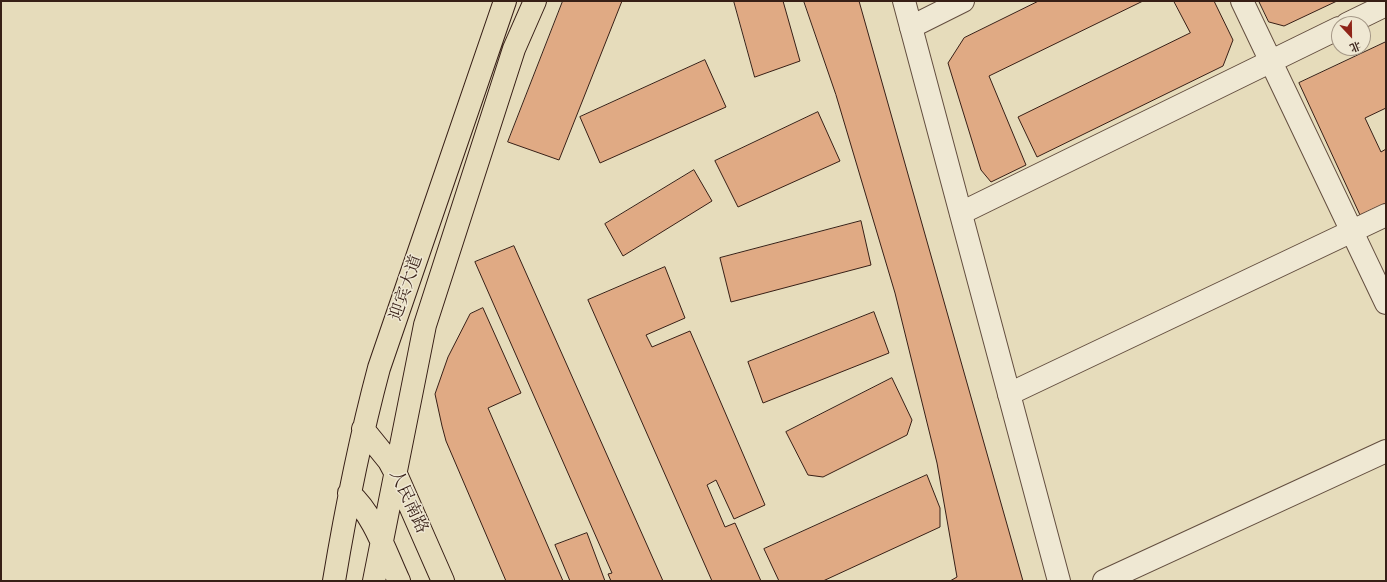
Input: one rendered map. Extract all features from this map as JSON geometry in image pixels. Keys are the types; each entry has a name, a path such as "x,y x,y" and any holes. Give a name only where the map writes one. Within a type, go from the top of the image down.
{"main road":[{"name":"迎宾大道","path":"334,581 349,493 363,429 379,368 506,1"},
{"name":"迎宾大道","path":"374,581 425,325 514,49 536,1"},
{"name":"人民南路","path":"363,429 389,461 396,474 443,581"},
{"path":"349,493 360,503 398,581"}],"street":[{"path":"904,1 1059,581"},
{"path":"911,27 963,1"},
{"path":"1242,1 1386,303"},
{"path":"1363,16 1386,5"},
{"path":"961,213 1331,32"},
{"path":"1009,394 1386,215"},
{"path":"1104,581 1386,451"}],"building":[{"path":"563,1 622,1 559,160 508,142"},
{"path":"734,1 783,1 800,61 755,77"},
{"path":"804,1 859,1 1023,581 950,581 957,577 937,463 895,293 836,95"},
{"path":"1039,1 1143,1 989,76 1026,165 991,182 981,170 948,63 964,38"},
{"path":"1174,1 1214,1 1233,40 1223,66 1037,157 1018,117 1190,33"},
{"path":"1259,1 1337,1 1284,26 1269,22"},
{"path":"1386,42 1386,108 1365,118 1381,152 1386,149 1386,203 1360,215 1299,83 1356,56 1371,56 1371,49"},
{"path":"705,60 726,107 600,163 580,117"},
{"path":"818,112 840,161 738,207 715,161"},
{"path":"694,170 712,201 623,256 605,224"},
{"path":"861,221 871,265 731,302 720,258"},
{"path":"514,246 663,581 611,581 608,574 612,573 475,262"},
{"path":"665,267 685,318 646,335 652,347 690,331 765,505 734,519 716,480 707,485 725,527 735,523 761,581 712,581 588,300"},
{"path":"483,308 521,393 488,408 563,581 506,581 446,441 435,394 448,357 470,314"},
{"path":"874,312 889,353 763,403 748,362"},
{"path":"892,378 912,420 907,435 823,477 808,475 786,432"},
{"path":"927,475 940,508 940,527 823,581 779,581 764,549"},
{"path":"587,533 605,581 570,581 555,545"}]}
